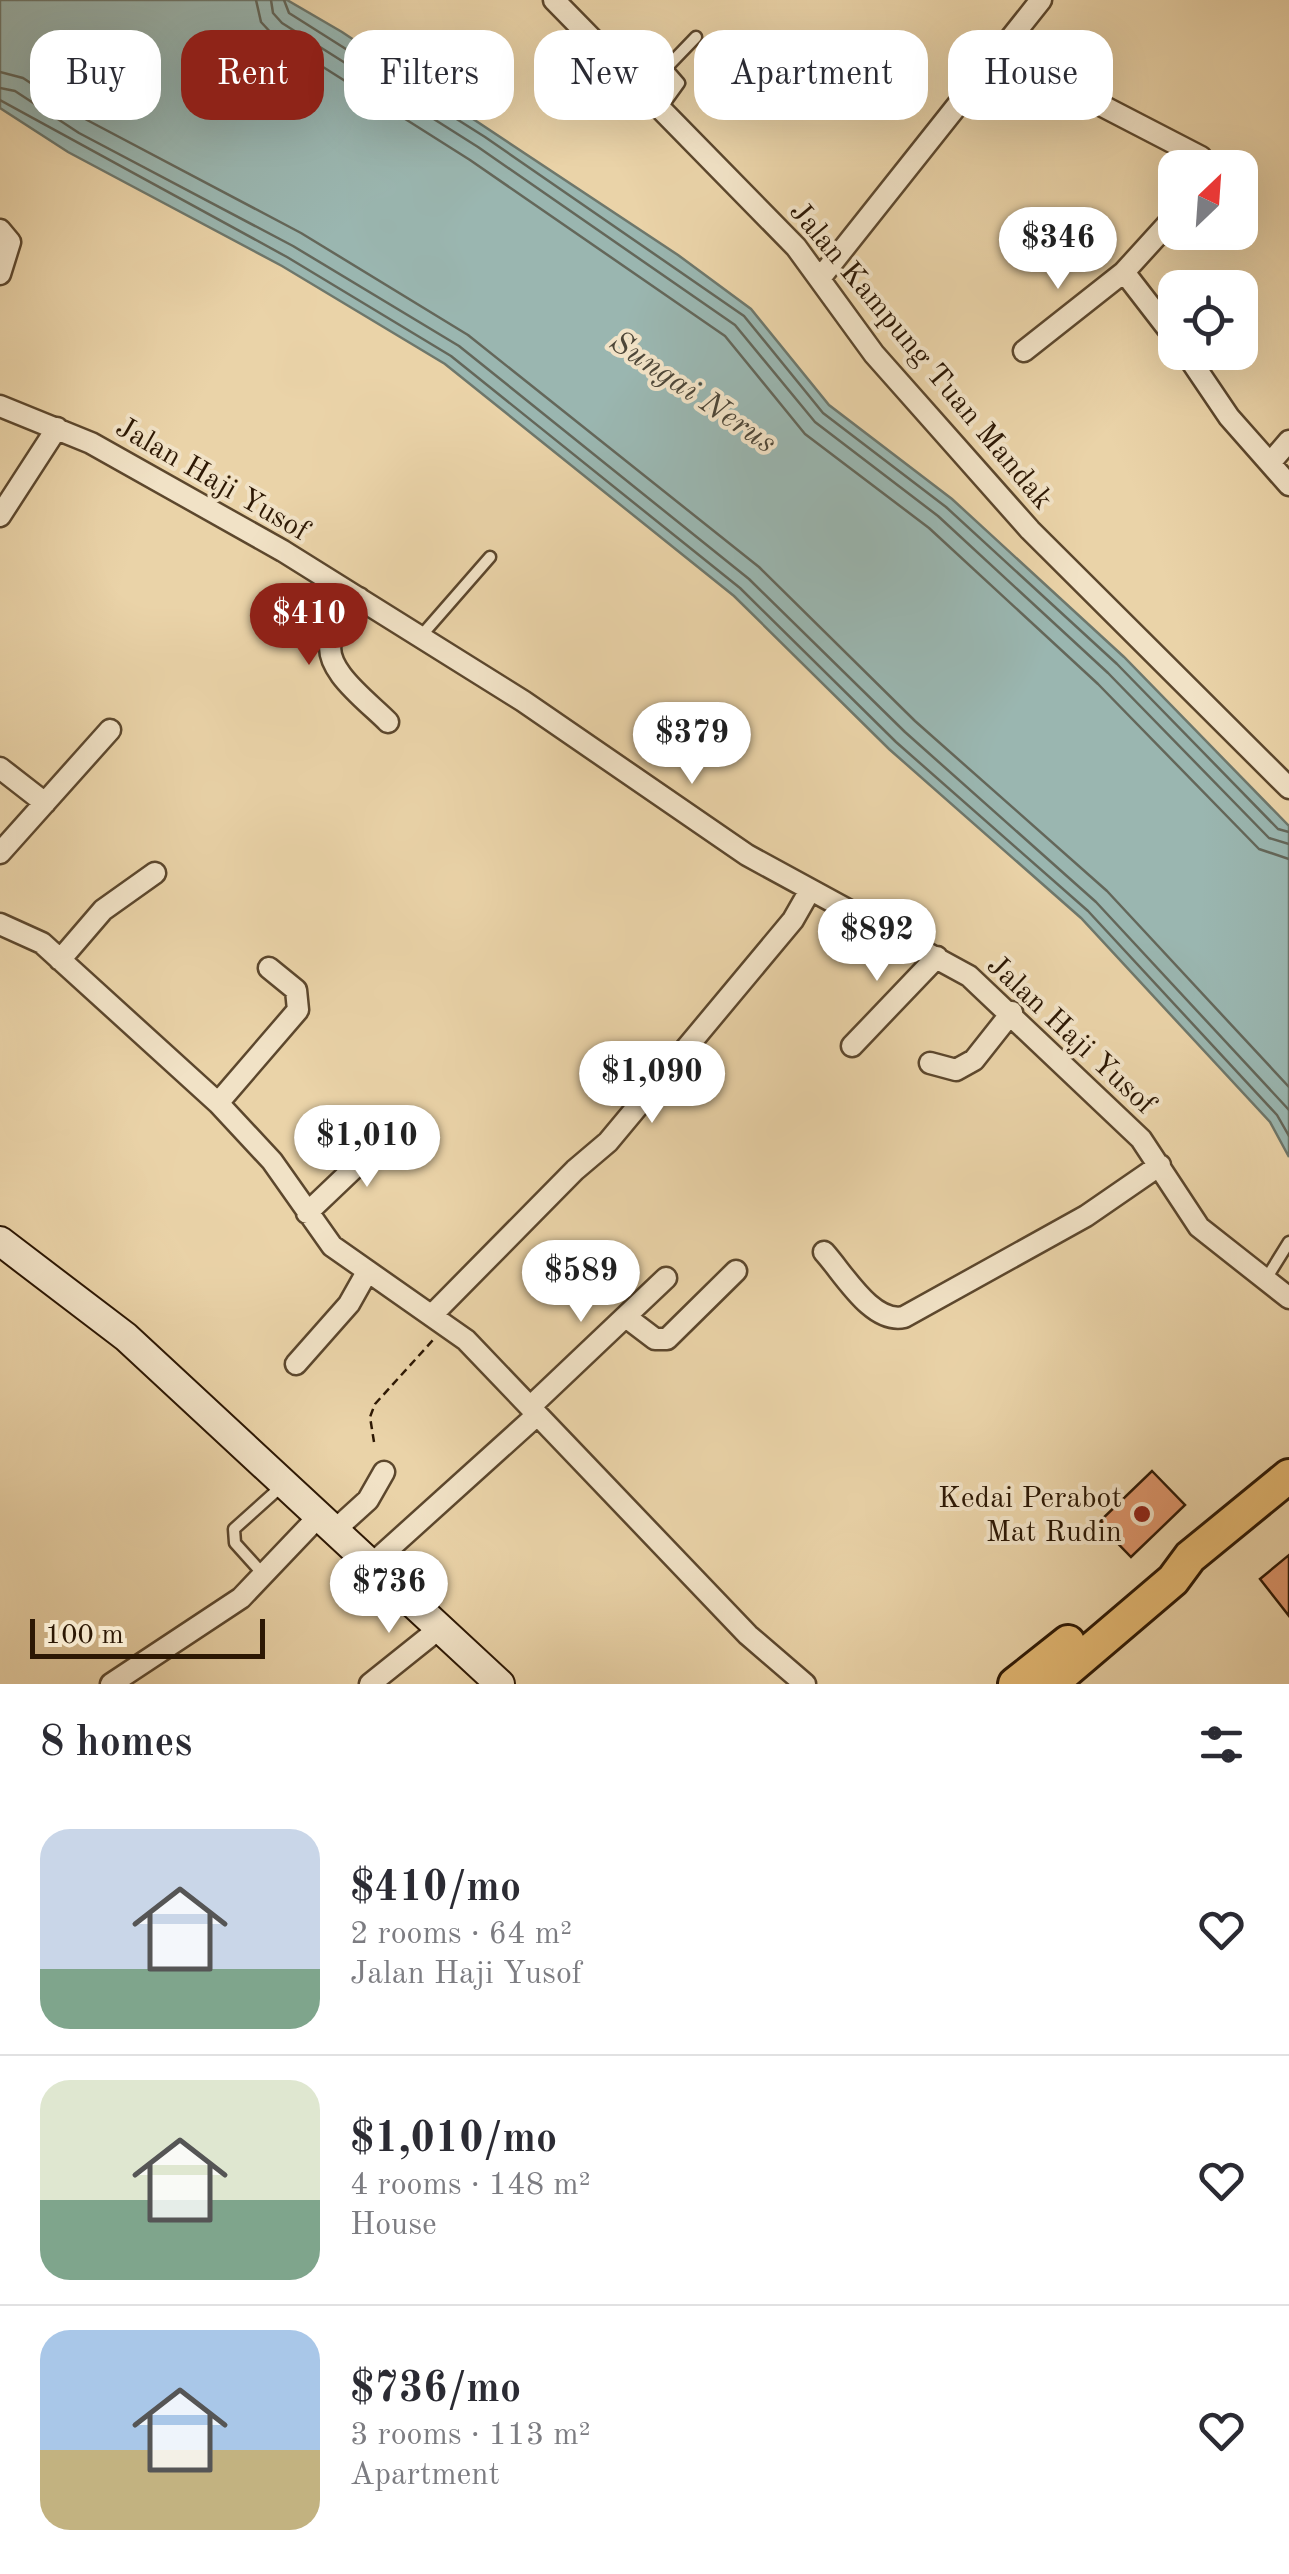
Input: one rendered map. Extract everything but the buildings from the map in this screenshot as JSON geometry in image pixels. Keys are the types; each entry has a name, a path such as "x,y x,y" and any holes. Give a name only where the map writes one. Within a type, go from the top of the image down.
{"highway":[{"path":"1051,1684 1174,1580 1190,1557 1289,1476"},
{"path":"1015,1684 1162,1569 1190,1557"}],"main road":[{"path":"0,1241 126,1337 500,1684"}],"street":[{"name":"Jalan Kampung Tuan Mandak","path":"554,0 584,30"},
{"path":"1018,30 1041,0"},
{"path":"1113,112 1187,150"},
{"path":"821,276 948,118"},
{"name":"Jalan Kampung Tuan Mandak","path":"672,120 821,276 874,354 1030,530 1289,788"},
{"path":"0,230 10,242 0,274"},
{"path":"1024,351 1124,272 1158,235"},
{"path":"1124,272 1158,316"},
{"path":"1197,370 1229,417 1289,484"},
{"name":"Jalan Haji Yusof","path":"0,406 57,428 283,551 421,636 808,892 969,976 1012,1012 1141,1140 1199,1227 1289,1298"},
{"path":"0,516 57,428"},
{"path":"1270,463 1289,441"},
{"path":"358,598 330,642 332,656 339,672 388,722"},
{"path":"0,853 110,730"},
{"path":"0,768 45,802"},
{"path":"60,960 103,910 155,873"},
{"path":"440,1320 575,1170 608,1142 793,920 808,892"},
{"path":"0,924 24,932 60,960 218,1102 272,1161 332,1246 440,1320 534,1411 748,1636 805,1684"},
{"path":"852,1046 938,957"},
{"path":"218,1102 298,1010 296,990 268,968"},
{"path":"930,1063 956,1070 974,1060 1012,1012"},
{"path":"306,1213 392,1132"},
{"path":"824,1252 878,1312 893,1319 904,1317 1086,1216 1160,1165"},
{"path":"626,1317 655,1339 668,1338 736,1271"},
{"path":"296,1364 349,1304 366,1272"},
{"path":"372,1564 534,1411 666,1278"},
{"path":"110,1684 218,1616 328,1522 368,1500 384,1472"},
{"path":"370,1684 440,1628"}],"lane":[{"path":"674,60 694,39"},
{"path":"421,636 490,557"},
{"path":"1266,1279 1287,1238"},
{"path":"264,1575 234,1543 234,1530 285,1483"}],"path":[{"path":"374,1442 370,1417 374,1404 440,1320"}],"water":[{"name":"Sungai Nerus","path":"0,0 287,0 344,33 344,120 475,120 678,255 751,309 829,405 952,499 1124,657 1289,826 1289,1157 1270,1122 1081,918 889,749 734,596 445,364 282,266 68,152 0,108"}],"place":[{"name":"Kedai Perabot Mat Rudin","path":"1142,1514"}]}
